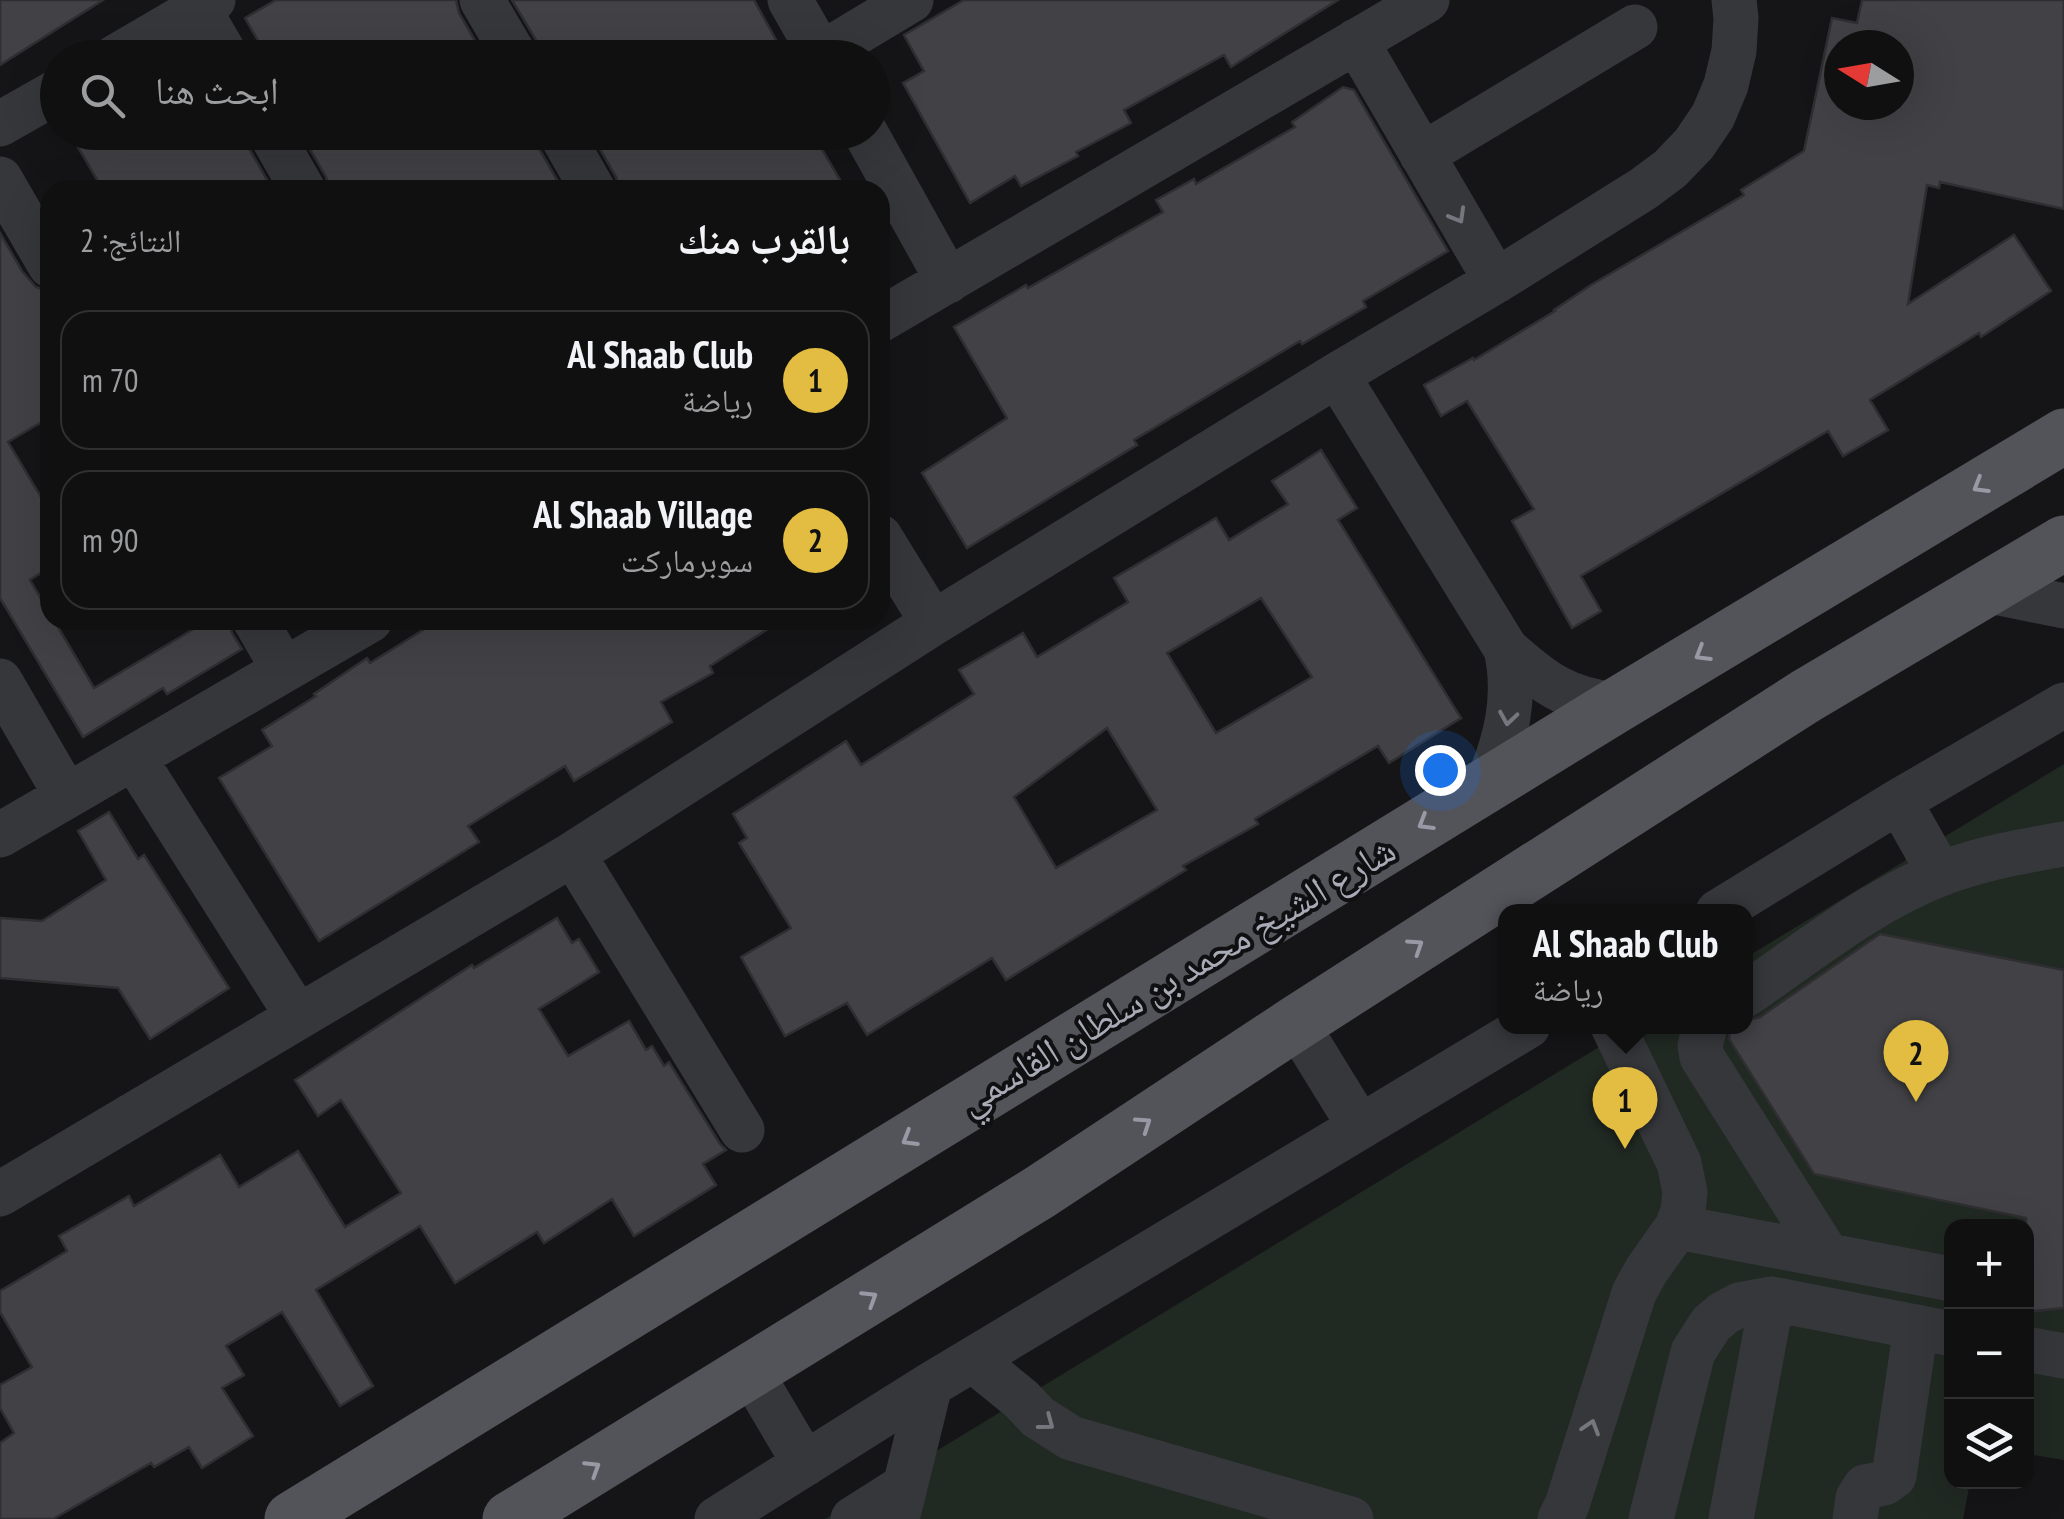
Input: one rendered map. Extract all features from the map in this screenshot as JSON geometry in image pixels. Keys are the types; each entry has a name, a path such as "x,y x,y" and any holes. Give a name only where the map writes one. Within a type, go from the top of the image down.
{"main road":[{"name":"شارع الشيخ محمد بن سلطان القاسمي","path":"292,1519 1617,705 2064,436"},
{"path":"510,1519 1040,1192 1806,696 2064,542"}],"street":[{"path":"482,0 505,40"},
{"path":"790,0 813,40"},
{"path":"847,40 910,0"},
{"path":"890,314 1428,0"},
{"path":"0,1194 573,854 933,623 1496,281 1670,169 1713,116 1726,85 1734,51 1734,0"},
{"path":"145,40 206,4 220,40"},
{"path":"1422,155 1635,26"},
{"path":"1356,42 1496,281"},
{"path":"0,124 40,101"},
{"path":"280,150 297,180"},
{"path":"570,150 587,180"},
{"path":"875,150 948,280"},
{"path":"0,179 40,248"},
{"path":"1337,375 1506,649 1512,671 1509,718 1487,785"},
{"path":"890,553 933,623"},
{"path":"1984,590 2064,606"},
{"path":"262,630 284,670"},
{"path":"0,835 353,630"},
{"path":"1506,649 1556,689 1596,703 1617,705"},
{"path":"0,681 66,796"},
{"path":"1731,904 2064,705"},
{"path":"134,758 298,1017"},
{"path":"1899,801 1940,874"},
{"path":"1753,990 1900,892 1977,861 2064,844"},
{"path":"573,854 742,1130"},
{"path":"1296,1023 1360,1127"},
{"path":"717,1519 972,1360 1515,1034"},
{"path":"1560,1519 1634,1293 1677,1227 1683,1211 1684,1178 1617,1034"},
{"path":"1703,1034 1702,1057 1827,1255"},
{"path":"1677,1227 1944,1278"},
{"path":"1732,1519 1772,1298"},
{"path":"1651,1519 1693,1352 1711,1324 1724,1314 1739,1305 1772,1298 1934,1331 1894,1476 1884,1484 1865,1487 1858,1498 1855,1519"},
{"path":"2034,1350 2064,1356"},
{"path":"972,1360 1038,1417 1072,1438 1351,1519"},
{"path":"750,1371 805,1464"},
{"path":"853,1519 901,1503 930,1386"}],"shaded area":[{"path":"2064,764 2064,1460 2034,1455 2034,1219 1944,1219 1944,1489 1969,1489 1963,1519 825,1519 1621,1034 1753,1034 1753,953"}],"building":[{"path":"0,0 103,0 0,65"},
{"path":"276,0 456,0 475,40 258,40 245,18"},
{"path":"512,0 754,0 776,40 536,40"},
{"path":"964,0 1338,0 1231,67 1224,55 1124,110 1131,123 1076,152 1078,156 1021,186 1015,176 970,203 903,83 924,71 904,35"},
{"path":"1862,0 2064,0 2064,209 1940,182 1939,188 1927,185 1908,304 2014,235 2051,291 1981,337 1979,333 1870,400 1888,430 1843,456 1828,431 1581,576 1601,611 1572,628 1512,521 1534,509 1467,401 1441,416 1424,385 1474,360 1744,195 1741,190 1804,151 1824,56 1824,120 1914,120 1914,30 1829,30 1832,18 1857,23"},
{"path":"1343,87 1354,90 1448,251 1363,301 1366,307 1302,344 1300,341 1134,440 1137,445 967,548 922,473 1007,418 954,327 1163,212 1156,200 1194,179 1196,184 1295,127 1292,122"},
{"path":"80,150 250,150 267,180 97,180"},
{"path":"310,150 540,150 557,180 327,180"},
{"path":"600,150 823,150 840,180 617,180"},
{"path":"0,233 22,271 40,288 40,423 8,442 40,495 40,574 30,580 40,597 40,630 60,630 94,688 192,630 231,630 242,649 167,694 163,688 83,737 0,598"},
{"path":"1321,450 1357,508 1338,520 1461,718 1389,763 1378,746 1255,819 1258,824 1183,866 1186,870 1006,980 992,958 867,1035 847,1003 785,1036 741,957 791,928 739,843 747,838 733,814 846,741 861,765 974,694 959,670 1023,633 1037,657 1128,602 1114,578 1216,518 1229,540 1288,504 1272,481","holes":["1261,598 1312,677 1216,733 1167,653","1107,728 1157,810 1056,868 1014,797"]},
{"path":"423,630 766,630 710,666 713,673 661,702 672,722 574,781 565,766 468,826 479,842 319,941 219,778 272,746 262,730 367,658 370,663"},
{"path":"109,812 138,859 144,855 229,988 150,1039 118,988 0,978 0,918 42,921 106,880 78,831"},
{"path":"557,918 572,943 579,939 599,972 539,1009 568,1056 629,1021 646,1050 652,1046 664,1066 669,1062 726,1150 703,1164 716,1185 634,1236 612,1199 544,1243 537,1232 455,1283 420,1226 316,1290 373,1386 340,1406 282,1312 226,1346 244,1375 222,1388 253,1436 202,1468 189,1447 154,1467 151,1463 53,1519 0,1519 0,1443 14,1433 0,1408 0,1385 32,1367 0,1312 0,1291 67,1251 59,1236 129,1196 134,1206 220,1155 239,1187 298,1151 345,1227 401,1193 341,1100 318,1116 295,1080 472,965 474,968"},
{"path":"1880,934 2064,970 2064,1308 2034,1311 2034,1219 1814,1174 1729,1039 1729,1034 1753,1034 1753,1019"}],"place":[{"name":"Al Shaab Village","path":"1916,1102"},
{"name":"Al Shaab Club","path":"1625,1149"}]}
